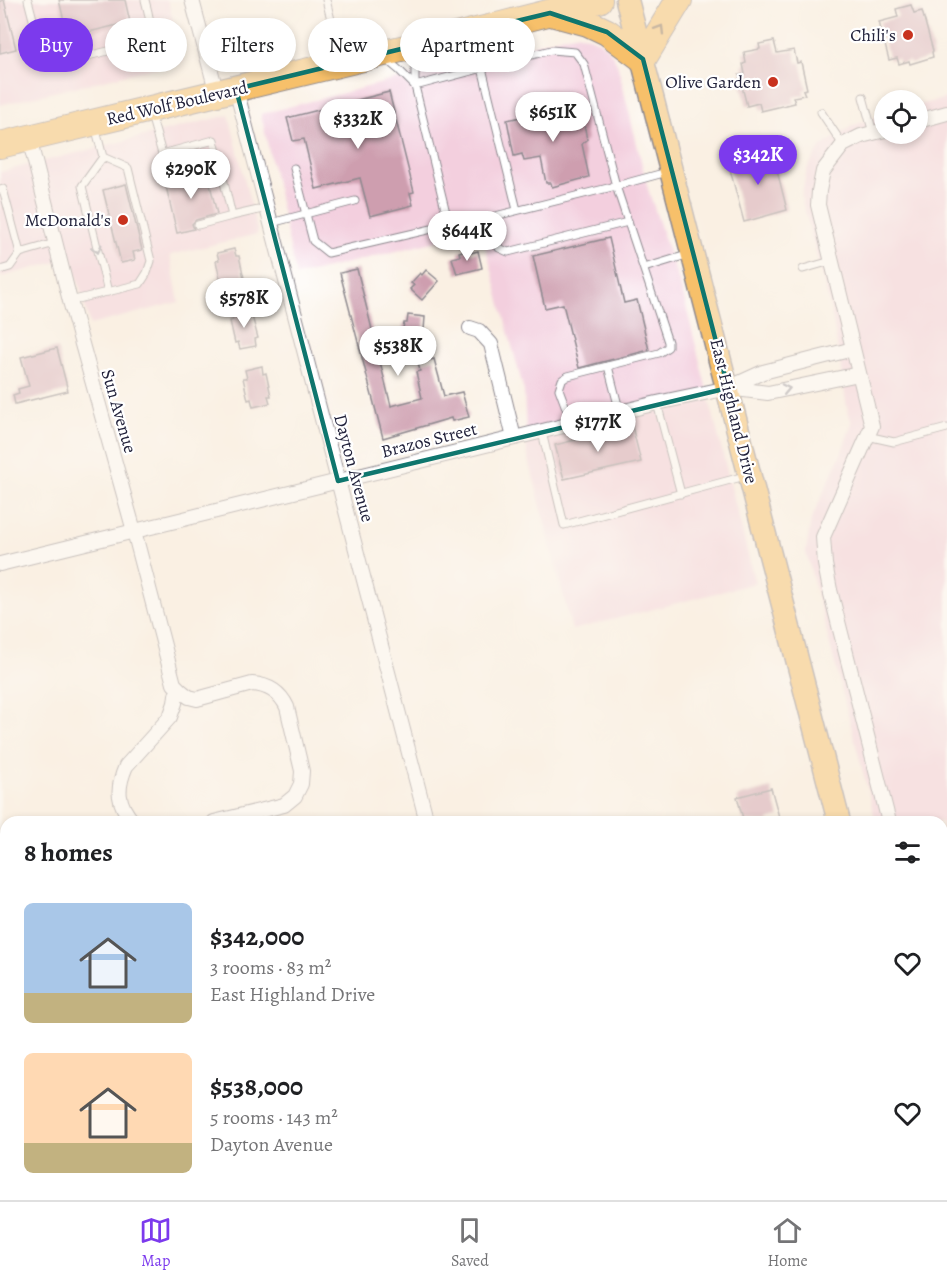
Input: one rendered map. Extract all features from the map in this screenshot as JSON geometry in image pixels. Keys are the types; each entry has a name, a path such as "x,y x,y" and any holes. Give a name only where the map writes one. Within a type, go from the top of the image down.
{"highway":[{"name":"Red Wolf Boulevard","path":"513,18 555,6 599,0"},
{"path":"555,6 607,32 643,59 679,0"},
{"name":"Red Wolf Boulevard","path":"0,145 308,71"}],"main road":[{"name":"East Highland Drive","path":"627,0 837,816"}],"street":[{"name":"Dayton Avenue","path":"192,0 267,208 425,816"},
{"path":"928,118 947,113"},
{"path":"874,132 843,145 823,171 819,191 818,205 872,426 823,537 830,590 887,816"},
{"name":"Sun Avenue","path":"28,138 174,684 181,691"},
{"path":"470,327 479,331 491,344 514,438"},
{"path":"728,388 763,372 853,350"},
{"path":"728,388 768,393 859,374"},
{"name":"Brazos Street","path":"0,564 657,403 728,388"},
{"path":"128,816 120,801 119,789 124,771 170,717 176,695 181,691 197,699 252,684 261,685 273,690 283,700 302,771 301,784 295,796 284,805 239,816"}],"lane":[{"path":"28,0 42,54 51,64 141,43 146,39 149,31 150,20 145,0"},
{"path":"326,0 331,18"},
{"path":"535,54 551,50 575,52 584,64 616,186 668,342 668,346 659,353 568,376 562,380 559,389 572,424"},
{"path":"388,60 415,86"},
{"path":"415,72 415,86 449,225"},
{"path":"415,86 467,72"},
{"path":"483,72 516,210"},
{"path":"863,97 874,120"},
{"path":"150,109 162,154 214,140 232,216"},
{"path":"821,112 843,145"},
{"path":"70,301 140,284 151,261 128,168 103,156 94,123"},
{"path":"103,156 82,186 108,292"},
{"path":"294,168 312,241 328,253 487,218 672,171"},
{"path":"0,190 3,189 20,253"},
{"path":"271,223 355,201"},
{"path":"198,225 267,208"},
{"path":"487,218 499,248 508,252 628,222"},
{"path":"0,270 10,267 20,253 55,243"},
{"path":"644,268 693,254"},
{"path":"803,269 831,261"},
{"path":"608,366 620,413"},
{"path":"657,403 681,494"},
{"path":"867,436 894,442 947,428"},
{"path":"542,432 564,525 750,475"}],"highlighted area":[{"path":"550,13 607,32 643,59 728,388 338,481 236,89"}],"shaded area":[{"path":"0,0 168,0 172,18 105,18 105,72 137,72 0,105"},
{"path":"574,34 587,36 599,41 610,51 617,63 648,189 683,294 755,583 572,630 527,452 524,391 481,230 296,276 261,114 425,72 535,72 535,44"},
{"path":"947,98 947,816 874,816 806,552 811,520 841,454 852,423 847,408 832,314 801,196 808,167 821,147 852,126 874,118 874,144 928,144 928,103"},
{"path":"229,115 258,234 170,255 179,302 90,325 72,258 0,277 0,172"}],"building":[{"path":"4,0 16,49 0,53 0,1"},
{"path":"59,0 125,0 129,18 105,18 105,28 93,31 93,18 63,18"},
{"name":"Chili's","path":"911,5 914,13 922,11 933,57 910,64 909,61 899,64 897,58 889,60 879,22 898,17 896,9"},
{"name":"Olive Garden","path":"774,41 777,53 794,50 797,63 801,62 807,89 803,90 805,95 793,97 795,103 761,111 759,103 747,106 739,75 745,74 744,52 760,49 759,44"},
{"path":"389,92 414,192 410,193 413,205 370,216 360,178 316,189 304,139 293,141 287,118"},
{"path":"573,106 574,113 582,112 587,140 582,144 589,177 552,187 551,183 546,183 541,158 524,161 522,154 514,156 507,120"},
{"path":"772,151 787,210 744,222 728,162"},
{"path":"207,172 217,214 196,220 192,224 194,229 177,233 165,182"},
{"name":"McDonald's","path":"126,184 142,250 133,252 135,260 121,263 103,190"},
{"path":"609,238 624,303 637,300 649,350 579,368 563,304 545,308 533,256"},
{"path":"234,249 236,256 239,256 244,278 241,279 243,286 226,290 224,282 221,283 216,261 219,260 217,253"},
{"path":"471,249 471,253 478,251 482,268 457,274 452,258 460,256 459,252"},
{"path":"357,269 391,406 422,398 416,372 420,371 418,363 434,359 444,396 462,392 469,417 452,421 451,418 383,438 340,273"},
{"path":"426,270 439,281 422,300 410,289 414,285 411,283"},
{"path":"248,309 258,338 255,339 256,346 240,349 238,342 235,343 230,321 233,320 231,313"},
{"path":"408,315 425,317 423,343 407,342 407,334 402,333"},
{"path":"57,348 68,391 15,404 13,395 19,393 18,389 29,386 21,357"},
{"path":"262,366 263,374 266,373 271,396 268,396 270,403 253,407 251,399 248,400 243,378 247,378 245,370"},
{"path":"632,426 641,462 564,479 555,445"},
{"path":"771,788 779,816 742,816 737,797"}],"place":[{"name":"Chili's","path":"908,35"},
{"name":"Olive Garden","path":"773,82"},
{"name":"McDonald's","path":"123,220"}]}
